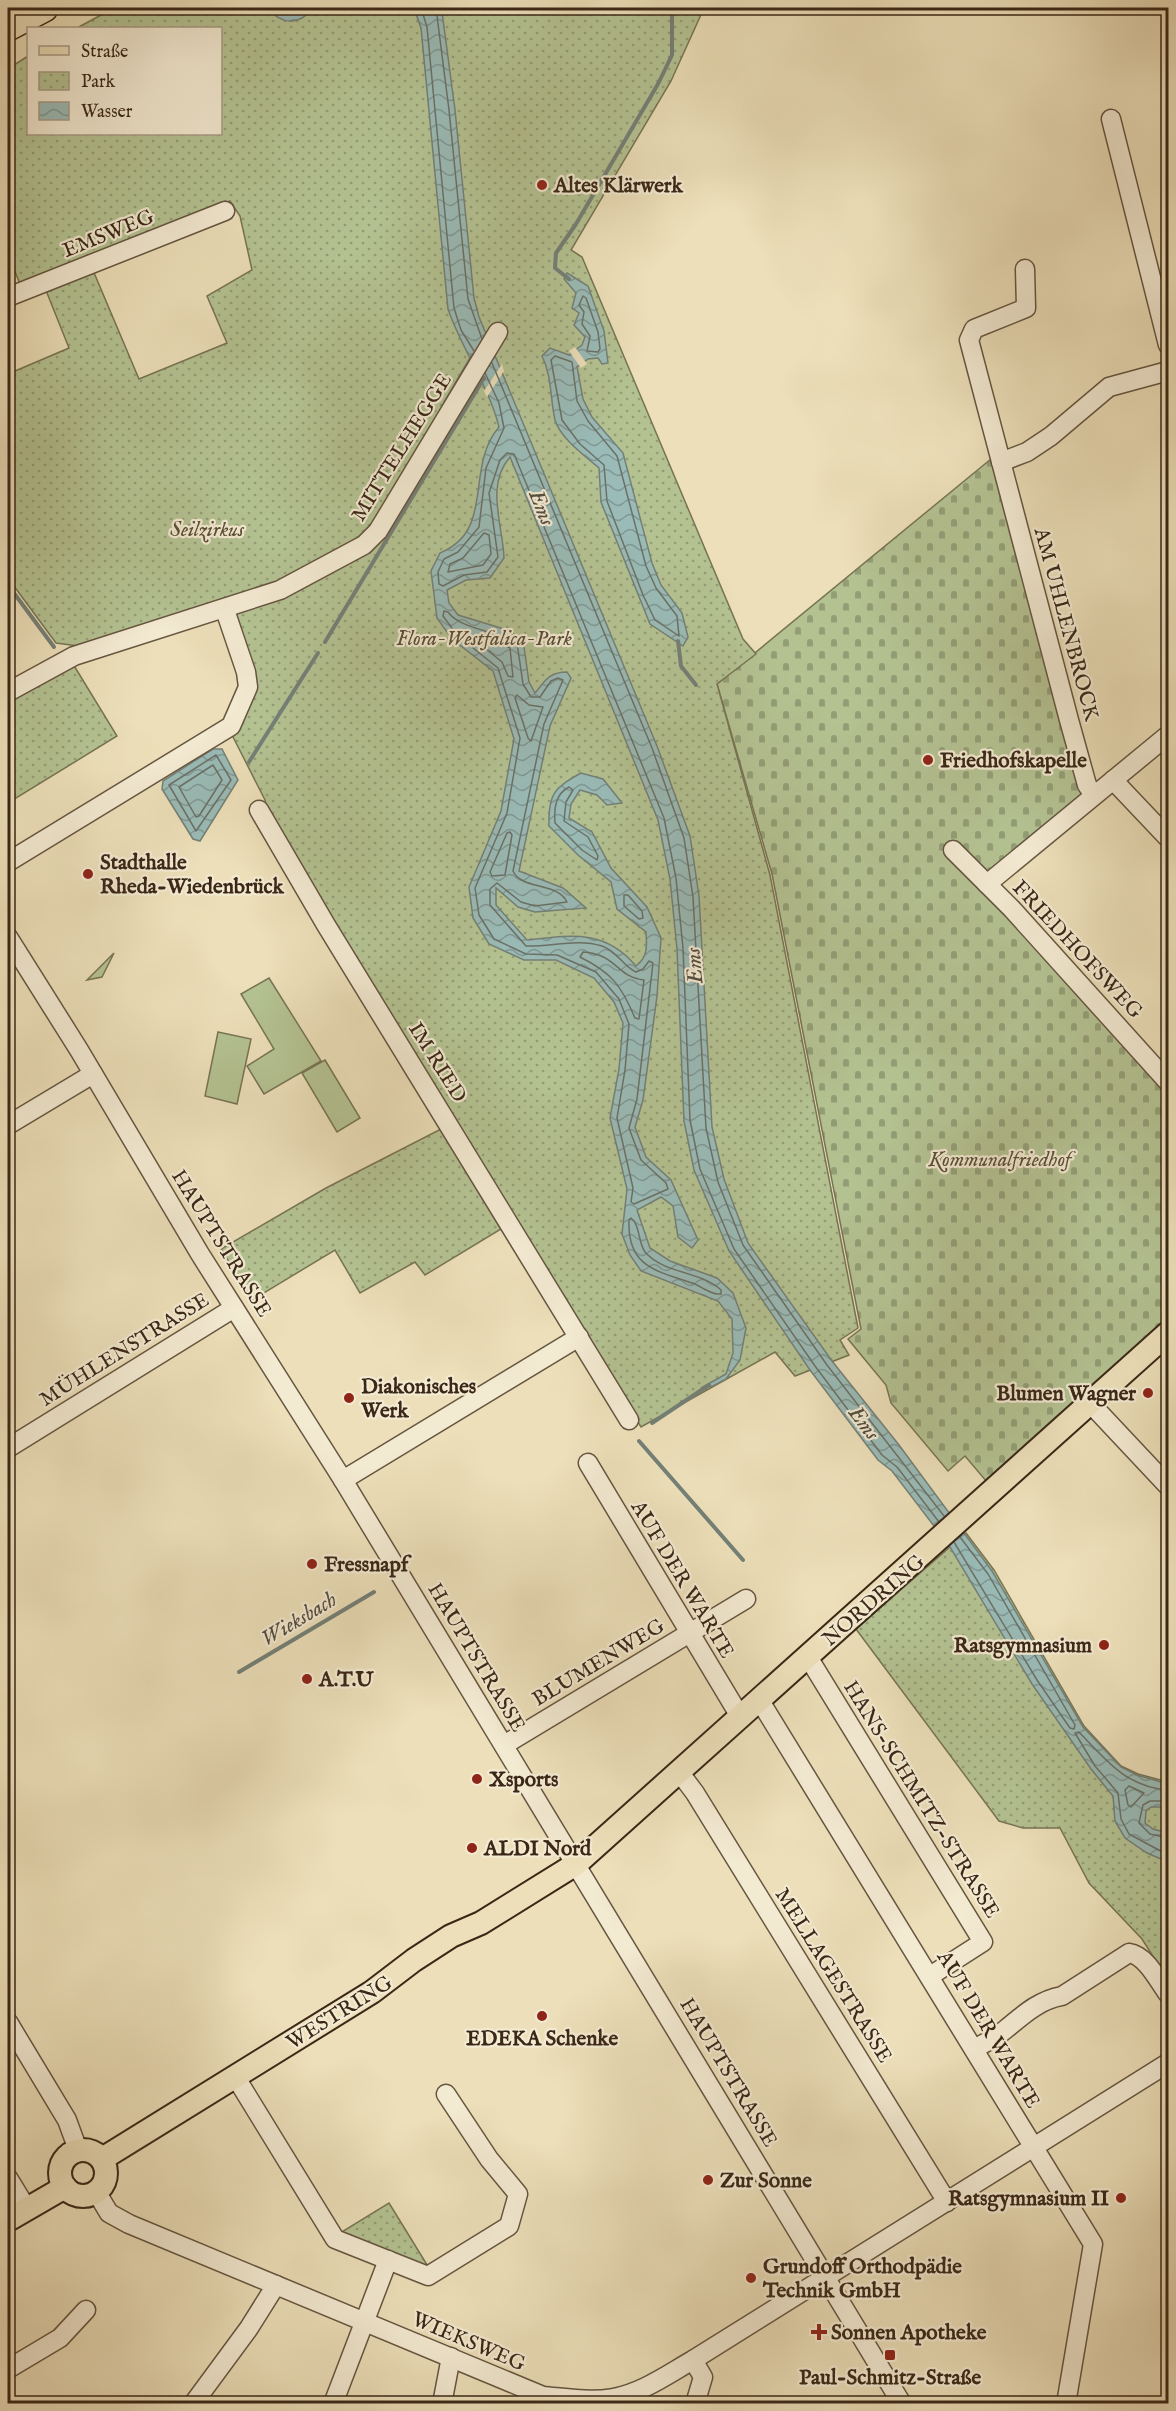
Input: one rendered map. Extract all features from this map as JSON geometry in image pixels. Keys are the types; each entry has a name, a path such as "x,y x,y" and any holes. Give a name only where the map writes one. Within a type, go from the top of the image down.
{"highway":[{"path":"8,27 44,8"}],"main road":[{"name":"NORDRING","path":"576,1864 931,1549 1168,1333"},
{"name":"WESTRING","path":"102,2159 372,1992 403,1971 414,1959 451,1936 481,1923 576,1864"},
{"path":"78,2150 87,2150 102,2159 106,2178 97,2193 79,2196 65,2187 60,2170 63,2161 78,2150"},
{"path":"8,2220 65,2187"}],"street":[{"path":"1110,119 1168,345"},
{"name":"EMSWEG","path":"8,297 225,211"},
{"name":"AM UHLENBROCK","path":"1025,269 1026,308 974,329 969,340 1078,753 1087,785 1094,795"},
{"name":"MITTELHEGGE","path":"8,692 74,656 280,590 364,545 378,531 498,332"},
{"path":"1001,462 1027,452 1051,436 1109,387 1168,371"},
{"path":"8,862 231,726 248,687 246,672 225,609"},
{"path":"987,884 1168,735"},
{"path":"1113,780 1168,838"},
{"name":"IM RIED","path":"260,810 326,925 629,1420"},
{"name":"FRIEDHOFSWEG","path":"953,849 1168,1082"},
{"name":"HAUPTSTRASSE","path":"8,937 234,1308 343,1480 902,2403"},
{"path":"8,1125 93,1074"},
{"name":"MÜHLENSTRASSE","path":"8,1448 234,1308"},
{"path":"343,1480 579,1337"},
{"path":"1090,1404 1168,1486"},
{"name":"AUF DER WARTE","path":"588,1463 741,1718"},
{"name":"BLUMENWEG","path":"504,1745 746,1599"},
{"name":"HANS-SCHMITZ-STRASSE","path":"808,1658 983,1942 930,1976"},
{"name":"AUF DER WARTE","path":"760,1701 1093,2244 1066,2403"},
{"name":"MELLAGESTRASSE","path":"680,1773 695,1792 947,2202"},
{"path":"974,2049 1006,2030 1016,2018 1050,1998 1062,1996 1129,1953 1142,1959 1168,1994"},
{"path":"8,2022 67,2120 78,2150"},
{"path":"825,2277 1168,2063"},
{"path":"235,2076 335,2239 428,2276 509,2226 518,2194 489,2159 446,2094"},
{"path":"8,2178 27,2209"},
{"name":"WIEKSWEG","path":"97,2193 109,2213 129,2224 543,2396 592,2402 636,2391 693,2360 825,2277"},
{"path":"333,2403 388,2260"},
{"path":"194,2403 249,2328 276,2285"},
{"path":"8,2369 60,2338 86,2310"},
{"path":"441,2403 451,2357"},
{"path":"693,2360 702,2377 695,2403"}],"green space":[{"name":"Flora-Westfalica-Park","path":"114,8 704,8 671,81 571,250 582,257 743,639 756,654 717,684 770,875 858,1328 840,1340 849,1355 795,1376 775,1352 641,1427 268,817 265,800 230,731 252,687 227,603 86,647 56,643 8,578 8,374 69,348 45,288 92,268 139,379 227,343 207,296 252,270 240,216 230,201 20,284 8,254 8,69 27,57 27,135 222,135 222,27 79,27"},
{"name":"Kommunalfriedhof","path":"991,459 1085,796 976,883 1168,1094 1168,1319 987,1482 965,1456 948,1471 891,1403 886,1385 848,1339 861,1329 772,874 717,684"},
{"path":"73,664 117,736 8,803 8,702"},
{"path":"114,953 102,977 87,980"},
{"path":"269,978 321,1061 264,1094 247,1066 274,1049 241,994"},
{"path":"218,1032 251,1039 237,1104 205,1096"},
{"path":"325,1060 360,1118 337,1132 302,1073"},
{"path":"443,1128 501,1229 425,1275 415,1262 360,1293 335,1250 252,1300 221,1249 326,1188"},
{"path":"966,1533 994,1570 1084,1726 1121,1766 1138,1774 1168,1782 1168,1980 1142,1939 1089,1883 1060,1828 1023,1828 999,1821 856,1629"},
{"path":"389,2203 429,2268 340,2233"}],"water":[{"path":"267,8 314,8 302,18 290,21 278,18"},
{"name":"Ems","path":"414,8 441,8 442,12 455,110 474,298 479,317 657,746 690,836 699,896 712,1127 724,1179 748,1243 832,1361 899,1445 992,1571 1083,1727 1121,1767 1137,1775 1168,1784 1168,1807 1151,1807 1146,1811 1145,1823 1153,1829 1168,1833 1168,1862 1147,1853 1125,1838 1115,1821 1113,1796 1091,1769 1032,1684 950,1547 892,1471 878,1460 810,1370 729,1251 694,1170 684,1121 677,949 670,879 658,820 510,457 498,480 497,493 504,558 490,578 466,580 447,590 449,603 458,615 504,629 523,640 529,682 535,693 548,678 556,674 567,672 571,678 550,726 519,871 563,888 586,908 535,912 518,907 496,888 496,905 527,940 587,937 612,946 636,966 640,963 646,951 646,932 617,909 611,882 578,855 549,826 550,806 554,793 564,783 581,773 603,779 622,803 607,805 597,795 580,790 571,804 569,818 592,832 611,868 647,907 661,938 657,996 643,1100 635,1127 646,1157 671,1180 698,1240 692,1248 678,1237 673,1206 661,1197 637,1210 650,1248 670,1261 717,1278 733,1293 746,1328 740,1360 726,1379 713,1386 701,1388 726,1374 733,1353 732,1319 718,1301 641,1271 630,1255 622,1234 627,1189 610,1118 619,1069 623,1023 614,1002 594,978 556,960 524,960 489,944 473,918 469,887 501,811 514,739 493,671 452,639 437,618 431,571 440,553 457,543 468,529 474,514 483,461 489,443 499,427 488,396 448,309 421,28"},
{"path":"567,273 588,286 604,331 608,363 602,364 598,358 588,359 577,367 583,399 592,417 623,453 652,563 661,585 682,613 688,637 683,646 650,624 601,502 599,468 567,440 555,420 549,379 542,356 550,348 569,355 582,345 585,337 574,325 579,313 572,308 576,293 564,279"},
{"path":"213,749 222,749 238,780 200,841 193,839 162,789 163,781"}],"pier":[{"path":"575,347 587,364 581,368 569,351"},
{"path":"502,364 504,371 487,397 484,391"}],"waterway":[{"path":"569,279 555,268 556,253 576,224 658,84 672,55 672,8"},
{"path":"445,403 473,355"},
{"path":"325,642 484,378"},
{"path":"8,585 54,647"},
{"path":"678,641 681,666 696,685"},
{"path":"249,762 318,653"},
{"name":"Wieksbach","path":"652,1423 709,1385"},
{"path":"639,1441 743,1560"},
{"name":"Wieksbach","path":"239,1672 374,1592"}],"place":[{"name":"Altes Klärwerk","path":"542,185"},
{"name":"Friedhofskapelle","path":"928,760"},
{"name":"Stadthalle Rheda-Wiedenbrück","path":"88,874"},
{"name":"Blumen Wagner","path":"1148,1393"},
{"name":"Diakonisches Werk","path":"349,1398"},
{"name":"Fressnapf","path":"312,1564"},
{"name":"Ratsgymnasium","path":"1104,1645"},
{"name":"A.T.U","path":"307,1679"},
{"name":"Xsports","path":"477,1779"},
{"name":"ALDI Nord","path":"472,1848"},
{"name":"EDEKA Schenke","path":"542,2016"},
{"name":"Zur Sonne","path":"708,2180"},
{"name":"Ratsgymnasium II","path":"1121,2198"},
{"name":"Grundoff Orthodpädie Technik GmbH","path":"751,2278"},
{"name":"Sonnen Apotheke","path":"819,2332"},
{"name":"Paul-Schmitz-Straße","path":"890,2355"}],"park label":[{"name":"Seilzirkus","path":"207,529"}]}
